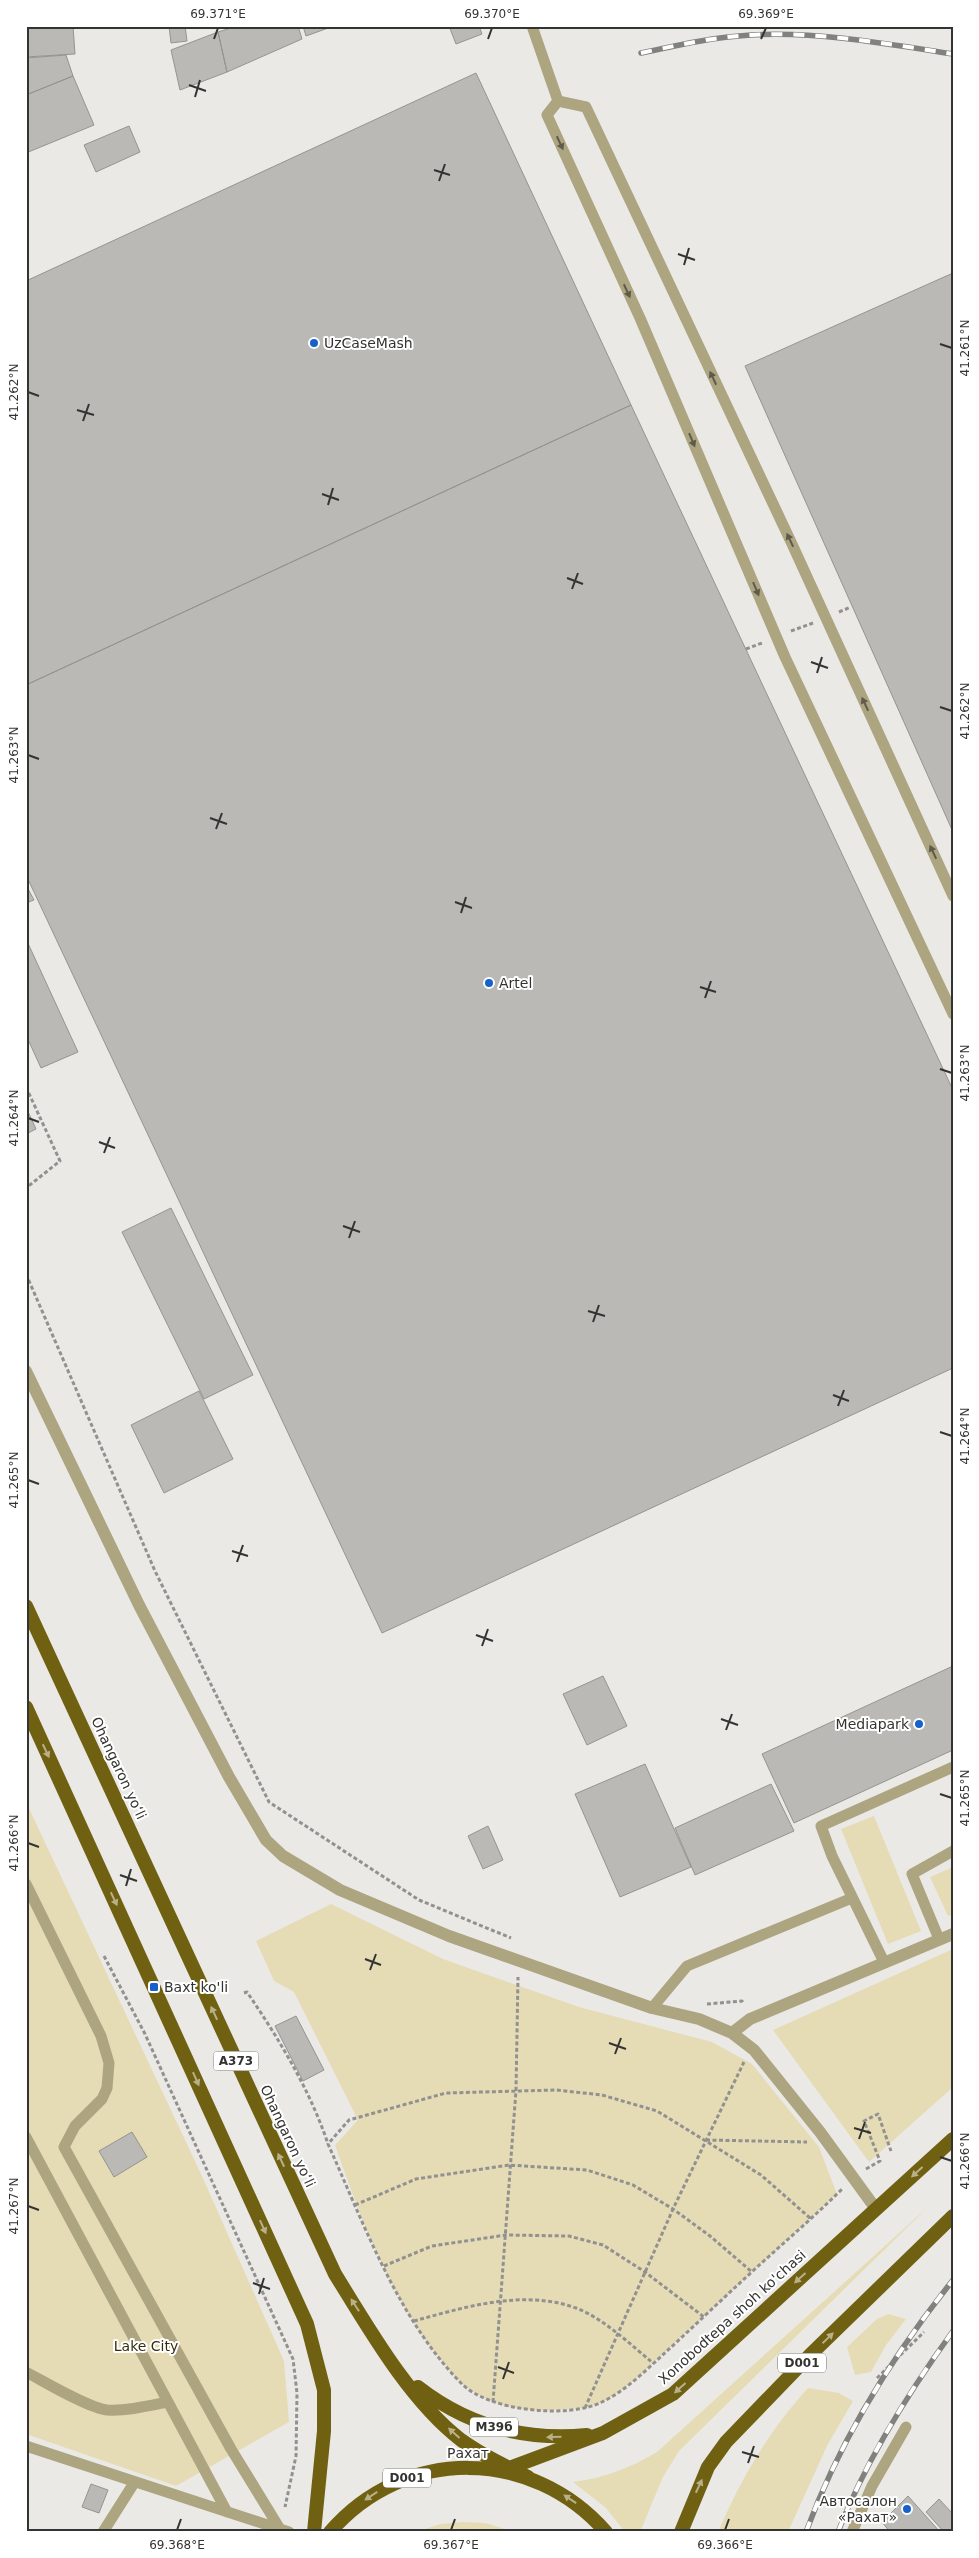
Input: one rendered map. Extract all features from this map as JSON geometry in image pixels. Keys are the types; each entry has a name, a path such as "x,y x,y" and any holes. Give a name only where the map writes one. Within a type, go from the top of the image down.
{"highway":[{"name":"Ohangaron yoʻli","path":"26,1606 316,2236 340,2281 400,2372 439,2420 461,2439 505,2470"},
{"name":"A373","path":"26,1707 308,2324 324,2390 324,2431 314,2532"},
{"name":"Xonobodtepa shoh ko'chasi","path":"505,2470 603,2433 673,2394 953,2139"},
{"name":"D001","path":"681,2532 708,2468 726,2442 810,2355 953,2216"},
{"name":"M39б","path":"400,2372 435,2400 461,2415 488,2426 542,2437 603,2433"},
{"name":"Рахат","path":"330,2532 355,2507 374,2494 414,2476 457,2468 505,2470 528,2477 552,2488 575,2502 606,2532"}],"street":[{"path":"26,1370 139,1605 229,1777 266,1840 283,1856 340,1890 449,1936 652,2008 699,2018 732,2033 754,2050 828,2142 876,2209"},
{"path":"732,2033 750,2019 953,1934"}],"lane":[{"path":"532,26 558,101"},
{"path":"558,101 586,107 792,544 953,896"},
{"path":"558,101 547,115 640,318 785,657 953,1014"},
{"path":"884,1962 832,1856 822,1826 953,1768"},
{"path":"939,1939 912,1874 953,1851"},
{"path":"26,1884 101,2036 109,2063 107,2088 102,2099 75,2126 64,2147 226,2440 284,2530"},
{"path":"652,2008 687,1966 852,1898"},
{"path":"26,2137 30,2151 227,2512"},
{"path":"26,2372 67,2394 105,2410 133,2408 168,2402"},
{"path":"852,2532 872,2486 906,2426"},
{"path":"26,2446 134,2483 284,2530"},
{"path":"103,2532 134,2483"}],"path":[{"path":"834,614 851,607"},
{"path":"790,632 816,621"},
{"path":"746,649 764,642"},
{"path":"26,1087 60,1161 26,1188"},
{"path":"26,1274 155,1571 269,1802 419,1900 516,1941"},
{"path":"104,1956 145,2034 293,2359 297,2393 296,2456 284,2530"},
{"path":"493,2402 516,2090 518,1960"},
{"path":"244,1993 247,1992 272,2027 317,2111 328,2144 384,2266 414,2321 431,2348 463,2385 493,2402 538,2411 585,2408 602,2402 627,2386 654,2363 853,2178"},
{"path":"698,2005 742,2001 750,2019"},
{"path":"145,2034 153,2030"},
{"path":"585,2408 705,2140 743,2063 754,2050"},
{"path":"328,2144 349,2120 446,2093 556,2090 602,2096 657,2111 761,2175 810,2218"},
{"path":"860,2162 867,2170 880,2161 864,2121 878,2114 891,2151"},
{"path":"705,2140 828,2142"},
{"path":"356,2205 416,2180 509,2166 587,2170 633,2186 673,2209 710,2236 752,2272"},
{"path":"384,2266 432,2246 506,2235 569,2236 603,2245 645,2272 704,2317"},
{"path":"414,2321 459,2309 500,2302 547,2300 577,2308 618,2334 654,2363"},
{"path":"877,2378 924,2332"}],"green space":[{"name":"Lake City","path":"26,1802 202,2176 284,2361 289,2422 176,2486 26,2434"},
{"path":"874,1816 921,1931 888,1944 841,1829"},
{"path":"953,1867 953,1914 948,1916 930,1877"},
{"path":"331,1904 443,1959 579,2007 712,2042 752,2064 819,2147 837,2194 638,2377 613,2396 584,2408 550,2410 527,2410 505,2406 484,2398 462,2384 426,2341 409,2315 380,2260 367,2231 335,2145 358,2120 294,1992 274,1981 256,1941"},
{"path":"953,1949 953,2087 869,2162 773,2030"},
{"path":"928,2207 679,2451 663,2477 640,2532 625,2532 606,2508 573,2482 616,2472 657,2452"},
{"path":"888,2314 906,2319 886,2345 871,2372 855,2375 847,2347 877,2319"},
{"path":"808,2388 839,2393 853,2401 827,2446 788,2532 718,2532 746,2474 768,2438"},
{"path":"485,2523 515,2532 416,2532 440,2524"}],"building":[{"path":"26,26 73,26 75,54 26,57"},
{"path":"169,26 185,26 187,41 171,43"},
{"path":"237,26 298,26 302,39 227,72 218,32"},
{"path":"303,26 331,26 331,27 306,36"},
{"path":"449,26 479,26 482,34 456,44"},
{"path":"218,32 227,72 180,90 171,50"},
{"path":"66,55 73,76 26,95 26,58"},
{"name":"UzCaseMash","path":"476,73 631,405 26,685 26,281"},
{"path":"73,76 94,125 26,153 26,95"},
{"path":"129,126 140,152 96,172 84,145"},
{"path":"953,273 953,832 745,366"},
{"name":"Artel","path":"631,405 953,1090 953,1368 382,1633 26,875 26,685"},
{"path":"26,885 34,900 26,903"},
{"path":"26,939 78,1052 41,1068 26,1035"},
{"path":"26,1107 36,1129 26,1134"},
{"path":"171,1208 253,1375 204,1399 122,1232"},
{"path":"199,1391 233,1459 164,1493 131,1425"},
{"path":"953,1666 953,1750 794,1823 762,1754"},
{"path":"603,1676 627,1726 587,1745 563,1694"},
{"path":"645,1764 691,1867 620,1897 575,1794"},
{"path":"771,1784 794,1831 695,1875 675,1828"},
{"path":"488,1826 503,1860 483,1869 468,1836"},
{"path":"296,2016 324,2070 303,2081 275,2026"},
{"path":"132,2132 147,2157 114,2177 99,2151"},
{"path":"91,2484 108,2490 99,2513 82,2507"},
{"name":"Автосалон «Рахат»","path":"908,2496 940,2532 890,2532 882,2522"},
{"path":"939,2499 953,2514 953,2532 944,2532 926,2512"}],"railway":[{"path":"641,53 723,38 776,34 852,39 953,54"},
{"path":"806,2532 834,2465 869,2400 909,2338 953,2280"},
{"path":"838,2532 861,2479 889,2428 920,2378 953,2331"}],"place":[{"name":"UzCaseMash","path":"314,343"},
{"name":"Artel","path":"489,983"},
{"name":"Mediapark","path":"919,1724"},
{"name":"Baxt ko'li","path":"154,1987"},
{"name":"Автосалон «Рахат»","path":"907,2509"}]}
